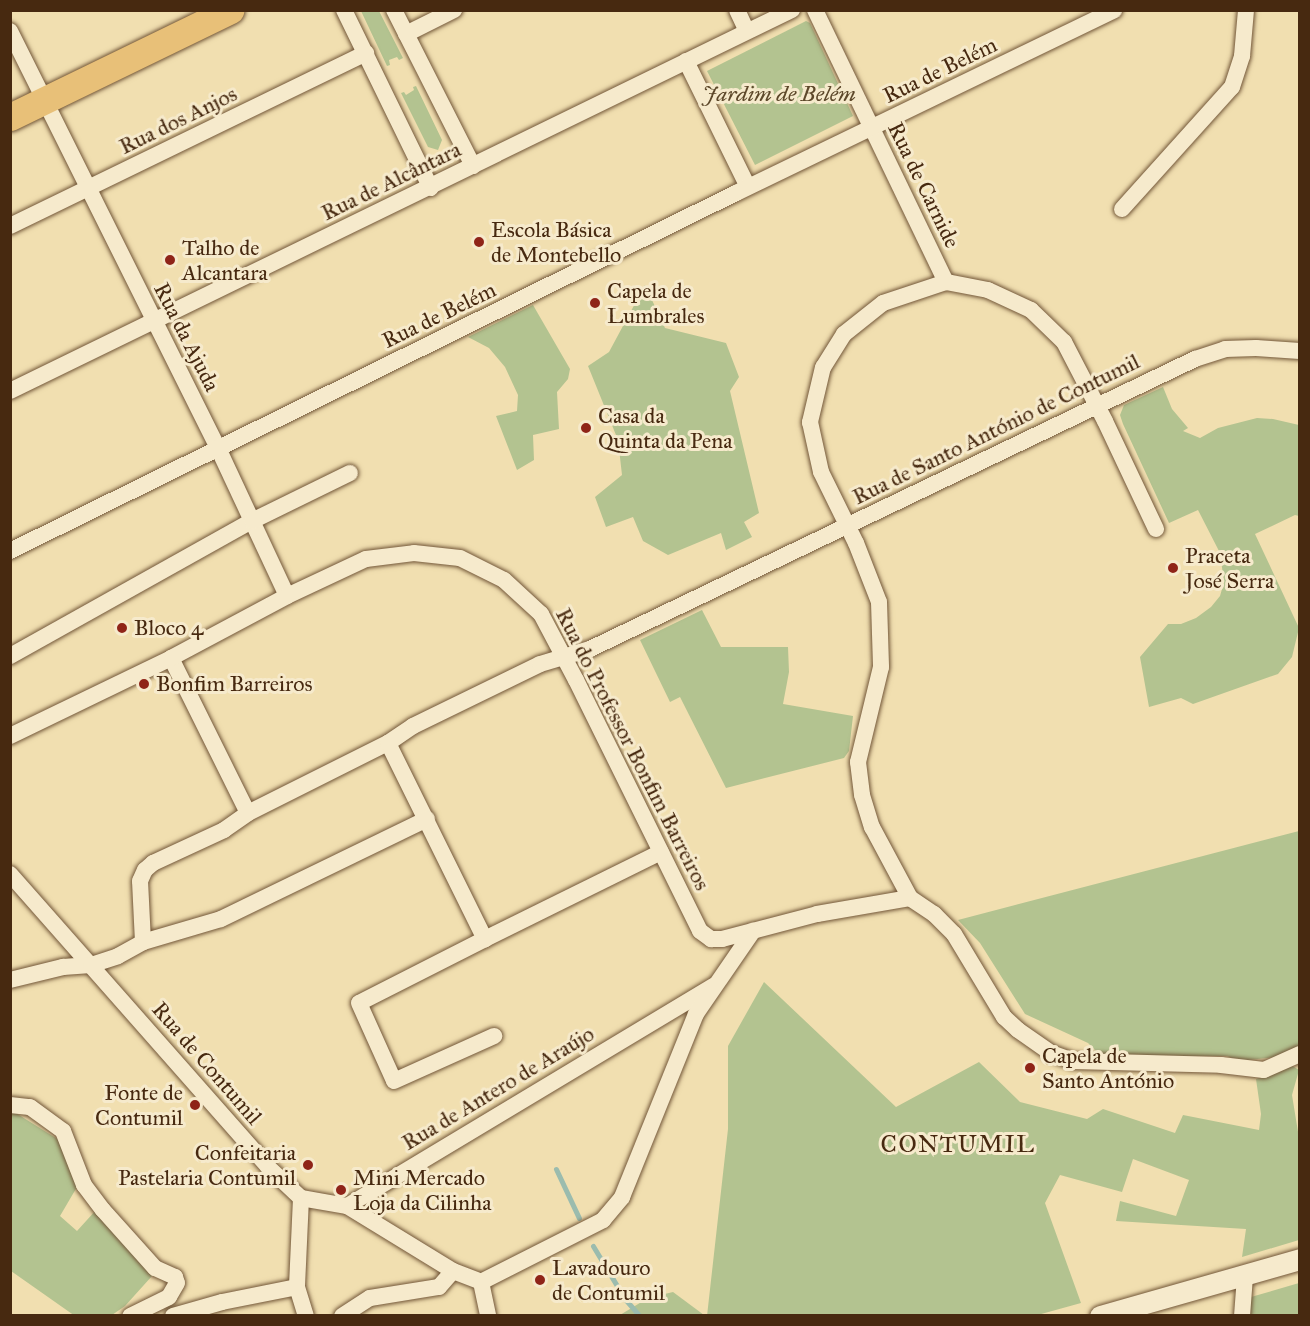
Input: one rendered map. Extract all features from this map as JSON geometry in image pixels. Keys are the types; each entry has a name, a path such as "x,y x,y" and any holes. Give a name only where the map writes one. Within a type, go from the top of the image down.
{"main road":[{"path":"10,117 230,10"}],"street":[{"path":"344,10 430,188"},
{"path":"394,10 473,166"},
{"path":"406,34 454,10"},
{"path":"737,10 747,31"},
{"name":"Rua de Alcântara","path":"10,391 792,10"},
{"name":"Rua de Carnide","path":"815,10 946,282"},
{"name":"Rua de Belém","path":"10,551 748,187 1114,10"},
{"path":"1122,209 1232,87 1242,57 1246,10"},
{"name":"Rua da Ajuda","path":"10,30 218,448 287,596"},
{"name":"Rua dos Anjos","path":"10,226 366,53"},
{"path":"686,61 748,187"},
{"path":"143,942 140,881 145,870 153,863 224,830 248,813 388,743 413,726 540,664 590,649 848,525 821,472 810,423 823,368 844,334 883,303 946,282 988,290 1031,310 1064,342 1156,529"},
{"name":"Rua de Santo António de Contumil","path":"1299,351 1256,348 1225,349 1195,358 848,525 879,602 881,667 858,762 862,795 872,827 910,898 934,914 954,934 1004,1017 1018,1030 1051,1053 1073,1061 1221,1065 1264,1070 1299,1054"},
{"path":"10,656 252,521 350,473"},
{"name":"Rua do Professor Bonfim Barreiros","path":"10,736 171,658 287,596 366,559 414,552 460,558 504,580 541,614 565,657 700,931 711,939 722,939 817,914 910,898"},
{"path":"171,658 248,813"},
{"path":"388,743 485,939"},
{"path":"10,980 63,967 91,965 118,956 143,942 221,919 427,819"},
{"path":"494,1036 394,1081 359,1003 661,852"},
{"name":"Rua de Contumil","path":"10,874 268,1167 301,1198"},
{"path":"306,1316 297,1287 301,1198 347,1206 453,1271 481,1282 603,1221 622,1197 696,1014 713,986 753,931"},
{"name":"Rua de Antero de Araújo","path":"347,1206 713,986"},
{"path":"10,1105 30,1107 63,1131 84,1185 103,1210 155,1268 175,1277 177,1283 169,1297 130,1316"},
{"path":"1100,1316 1299,1259"},
{"path":"342,1316 370,1298 439,1287 453,1271"},
{"path":"1242,1316 1245,1276"},
{"path":"481,1282 488,1316"},
{"path":"173,1316 222,1302 297,1287"}],"green space":[{"path":"361,11 379,11 403,58 399,60 397,57 389,60 390,65 387,66"},
{"name":"Jardim de Belém","path":"806,21 810,23 853,116 755,165 707,71"},
{"path":"416,86 442,140 438,150 428,147 401,93 404,92 406,95"},
{"path":"645,285 665,328 726,343 739,377 730,391 759,513 744,522 752,537 726,550 721,533 668,555 643,541 633,517 606,527 595,497 622,475 618,440 588,366 609,352"},
{"path":"533,305 570,369 568,379 557,392 559,429 533,435 534,460 517,470 496,416 517,411 518,395 505,367 489,348 468,337"},
{"path":"1163,387 1172,409 1188,428 1183,431 1200,438 1218,428 1257,418 1299,425 1299,516 1295,515 1255,534 1299,628 1292,657 1278,674 1193,704 1181,698 1149,707 1140,657 1168,624 1181,624 1196,618 1211,607 1220,596 1224,582 1220,553 1198,510 1169,523 1120,415 1124,405"},
{"path":"702,610 721,647 788,647 789,672 783,704 853,716 849,751 844,758 726,788 680,697 670,702 640,640"},
{"path":"1299,831 1299,1045 1287,1056 1239,1061 1227,1056 1102,1057 1088,1043 1025,1014 980,943 958,920"},
{"path":"764,982 896,1107 979,1062 1020,1102 1087,1119 1103,1109 1175,1133 1183,1115 1259,1130 1261,1114 1256,1079 1291,1065 1299,1070 1292,1095 1299,1138 1299,1240 1242,1257 1246,1229 1116,1221 1120,1201 1176,1216 1189,1180 1133,1159 1122,1192 1060,1175 1045,1203 1081,1303 1034,1316 707,1316 728,1129 728,1046"},
{"path":"11,1110 59,1140 77,1187 60,1216 77,1231 96,1210 145,1264 152,1276 125,1306 112,1315 75,1316 11,1271"},
{"path":"1299,1283 1299,1315 1248,1316 1251,1297"},
{"path":"673,1292 704,1315 620,1315 648,1298"}],"waterway":[{"path":"556,1169 579,1218"},
{"path":"593,1246 625,1299 640,1316"}],"place":[{"name":"Escola Básica de Montebello","path":"479,242"},
{"name":"Talho de Alcantara","path":"170,260"},
{"name":"Capela de Lumbrales","path":"595,303"},
{"name":"Casa da Quinta da Pena","path":"586,428"},
{"name":"Praceta José Serra","path":"1173,568"},
{"name":"Bloco 4","path":"122,628"},
{"name":"Bonfim Barreiros","path":"144,684"},
{"name":"Capela de Santo António","path":"1030,1068"},
{"name":"Fonte de Contumil","path":"195,1105"},
{"name":"Confeitaria Pastelaria Contumil","path":"308,1165"},
{"name":"Mini Mercado Loja da Cilinha","path":"341,1190"},
{"name":"Lavadouro de Contumil","path":"540,1280"}],"district":[{"name":"CONTUMIL","path":"958,1145"}]}
